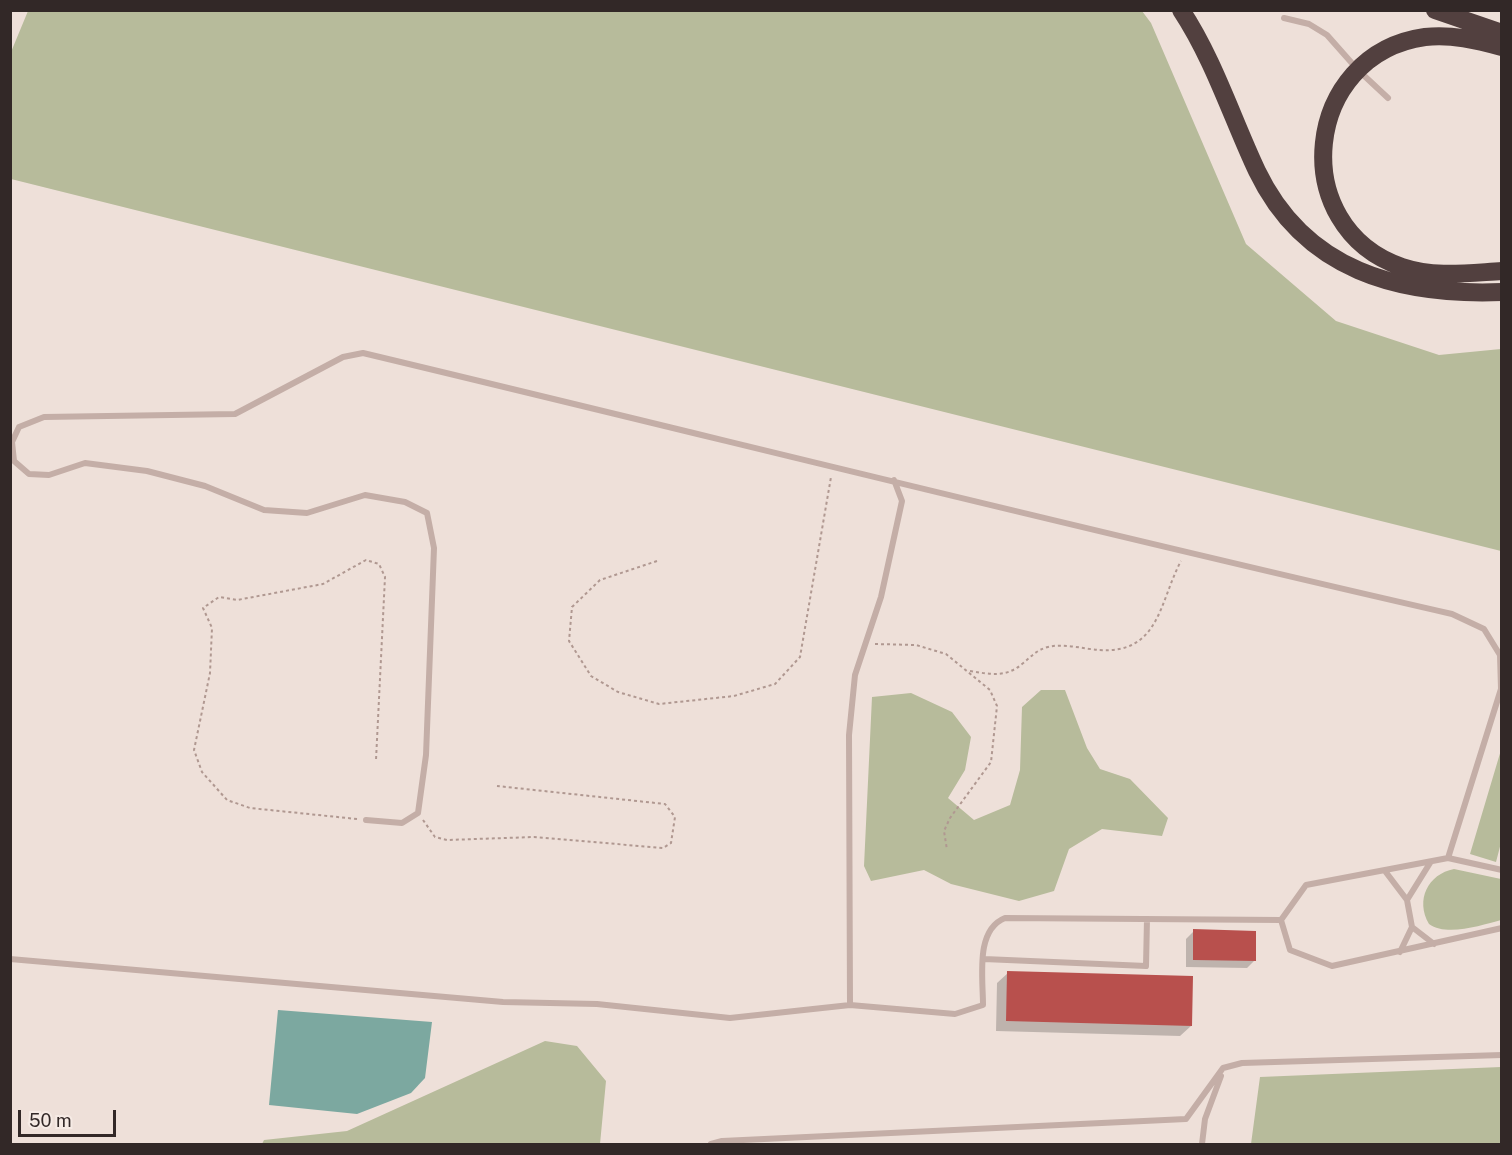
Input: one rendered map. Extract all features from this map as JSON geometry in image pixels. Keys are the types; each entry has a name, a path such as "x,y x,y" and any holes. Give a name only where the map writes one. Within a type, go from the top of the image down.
{"highway":[{"path":"1181,10 1212,68 1258,173 1282,212 1306,238 1347,267 1388,282 1463,293 1502,292"},
{"path":"1435,10 1502,33"},
{"path":"1502,47 1465,38 1425,37 1385,50 1358,70 1343,87 1333,106 1323,147 1328,193 1345,225 1370,250 1401,267 1443,274 1502,271"}],"lane":[{"path":"1284,18 1318,27 1388,98"},
{"path":"366,820 402,823 418,813 426,755 434,548 427,513 405,502 365,495 307,513 264,510 205,486 147,471 85,463 49,476 29,474 14,461 12,442 19,427 44,417 235,414 343,357 363,353 894,480 1186,554 1452,614 1484,629 1500,655 1501,689 1448,858"},
{"path":"850,1005 849,735 855,675 881,597 902,501 894,480"},
{"path":"1281,920 1306,885 1385,872 1448,858 1478,862 1502,870"},
{"path":"1407,900 1430,863"},
{"path":"1385,872 1407,900 1412,927 1400,951"},
{"path":"10,958 503,1002 597,1004 730,1018 850,1005 955,1014 983,1005 985,939 994,922 1005,918 1281,920"},
{"path":"984,959 1146,966 1147,919"},
{"path":"1281,920 1290,950 1332,966 1502,928"},
{"path":"1412,927 1434,944"},
{"path":"711,1144 722,1141 1186,1119 1225,1067 1242,1063 1502,1055"},
{"path":"1202,1144 1205,1119 1225,1067"}],"path":[{"path":"657,561 600,580 572,607 569,641 591,676 618,692 659,704 734,696 775,684 800,657 833,466"},
{"path":"970,671 999,676 1021,666 1034,652 1051,646 1102,651 1130,647 1149,633 1161,616 1172,578 1186,554"},
{"path":"366,820 250,808 227,800 202,772 194,750 210,673 212,628 203,608 219,597 237,600 323,584 366,560 379,564 385,577 376,760"},
{"path":"866,644 916,645 946,654 970,671 990,690 997,706 991,762 950,818 945,831 947,850"},
{"path":"418,813 435,837 447,840 534,837 663,848 671,843 675,817 665,804 497,786"}],"green space":[{"path":"28,11 1142,11 1151,23 1246,244 1336,321 1439,355 1501,349 1501,551 11,179 11,52"},
{"path":"1041,690 1065,690 1087,748 1100,769 1130,779 1168,818 1162,836 1102,829 1069,849 1054,891 1019,901 951,884 924,870 871,881 864,866 872,697 911,693 952,712 971,737 965,770 948,798 974,820 1010,805 1020,770 1022,707"},
{"path":"1501,750 1502,839 1496,862 1470,854"},
{"path":"1454,869 1501,879 1501,920 1455,930 1436,928 1429,924 1423,906 1426,889 1437,876"},
{"path":"545,1041 577,1046 606,1081 600,1144 262,1144 264,1140 347,1131"},
{"path":"1501,1067 1501,1144 1251,1144 1260,1077"}],"water":[{"path":"278,1010 432,1022 425,1078 411,1093 357,1114 269,1105"}],"building":[{"path":"1193,929 1256,931 1256,961 1193,960"},
{"path":"1007,971 1193,976 1192,1026 1006,1021"}]}
